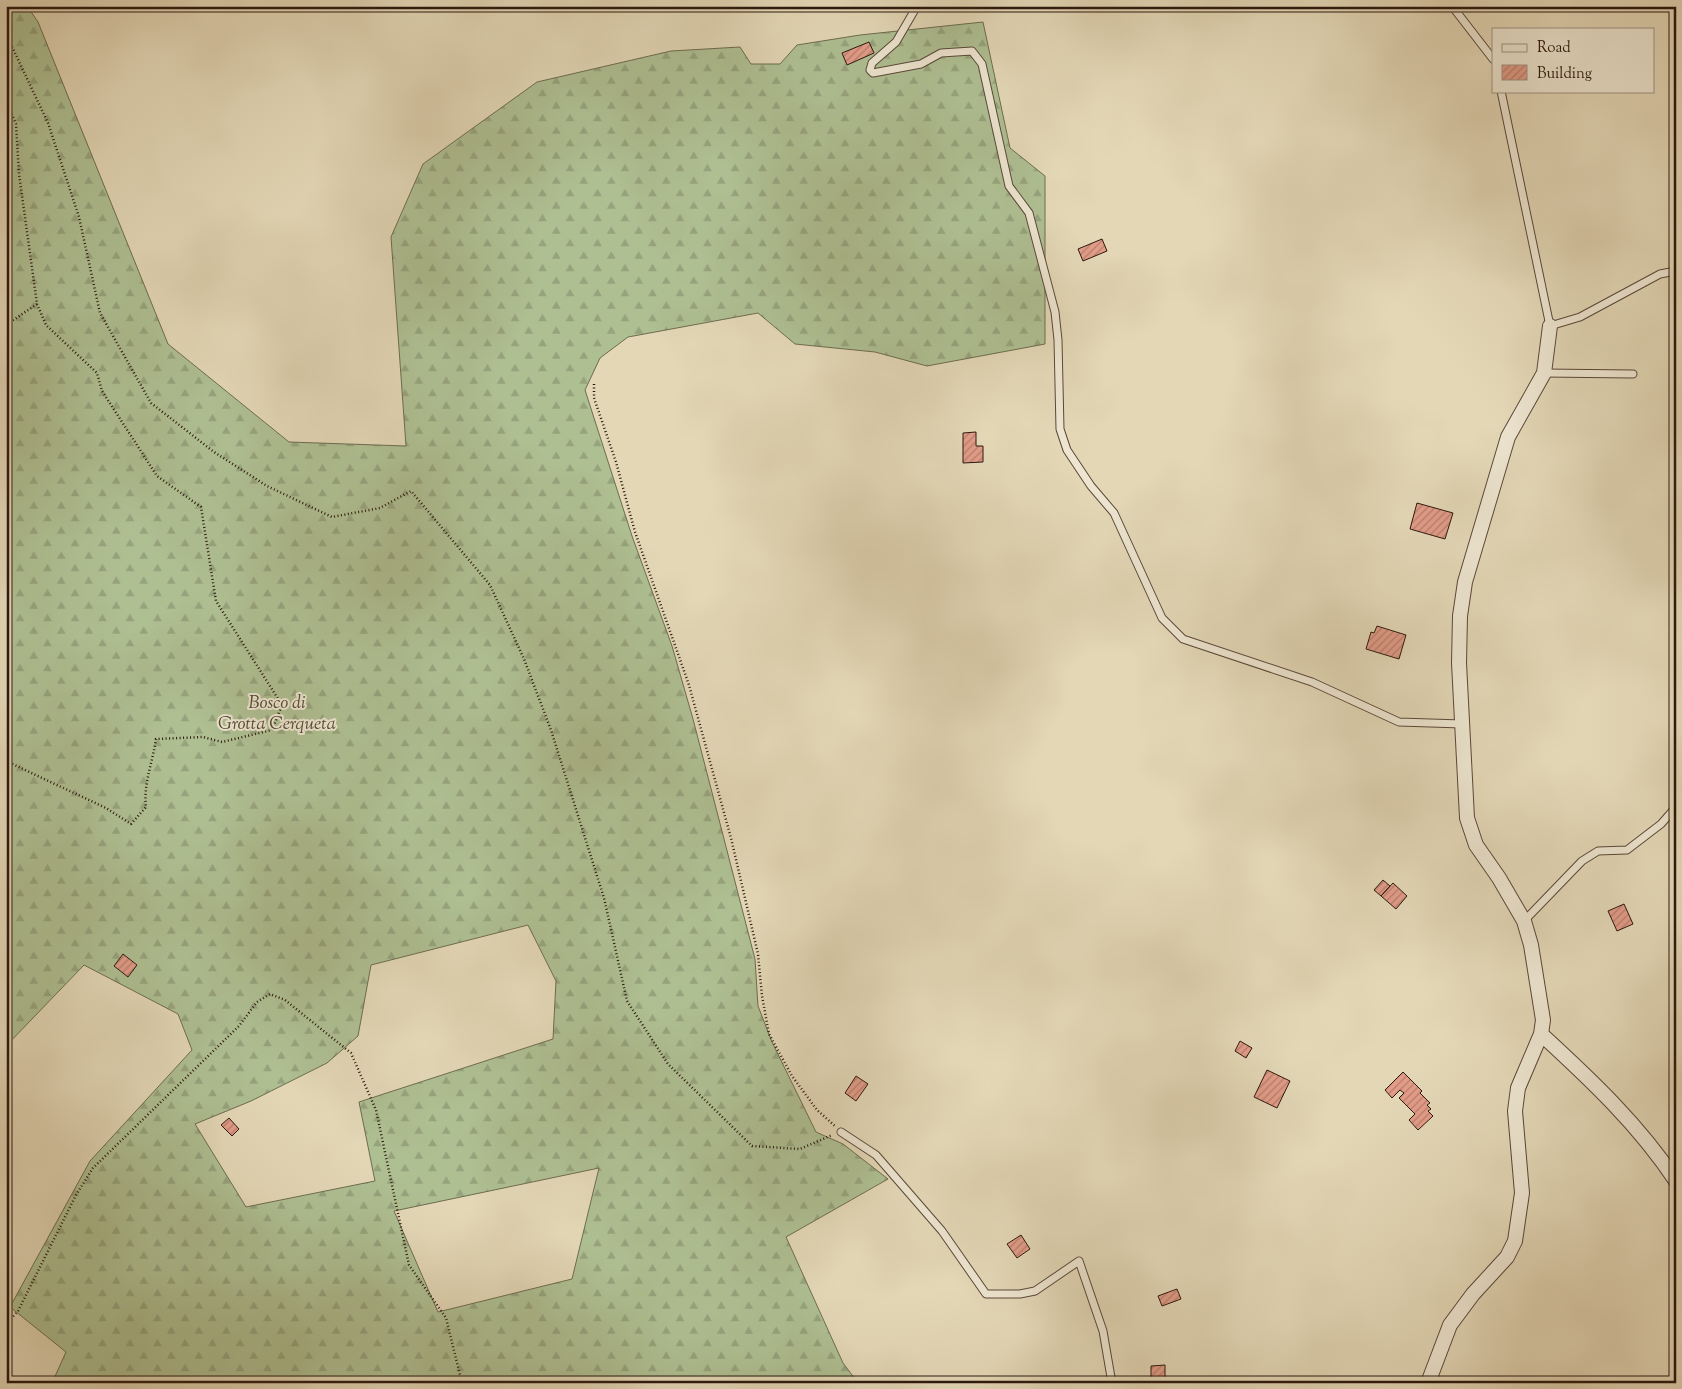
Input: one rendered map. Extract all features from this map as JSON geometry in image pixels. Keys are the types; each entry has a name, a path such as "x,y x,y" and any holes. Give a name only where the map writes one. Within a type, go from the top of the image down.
{"street":[{"path":"1428,1383 1450,1325 1473,1294 1507,1257 1515,1241 1522,1193 1515,1111 1521,1080 1541,1034 1543,1020 1531,945 1524,921 1471,836 1467,818 1459,663 1460,616 1465,582 1508,436 1544,373 1550,326"},
{"path":"1541,1034 1636,1127 1676,1181"}],"lane":[{"path":"917,6 896,42 872,63 870,70 873,73 894,70 921,64 941,53 972,51 982,64 1010,186 1029,213 1055,312 1058,340 1060,430 1067,450 1091,486 1114,513 1162,618 1183,639 1312,682 1399,722 1462,724"},
{"path":"1452,6 1492,59"},
{"path":"1500,92 1550,326 1580,317 1660,274 1676,271"},
{"path":"1544,373 1633,374"},
{"path":"1524,921 1582,861 1598,851 1627,850 1661,824 1676,807"},
{"path":"841,1132 876,1155 942,1231 986,1294 1020,1294 1034,1291 1079,1261 1104,1331 1112,1383"}],"path":[{"path":"6,34 48,123 80,217 100,313 151,403 214,452 267,486 332,517 380,508 410,491 490,585 524,659 551,730 604,898 627,1001 668,1064 752,1146 800,1149 841,1132 817,1110 792,1076 768,1034 758,954 731,838 689,684 635,532 616,462 594,398 594,384"},
{"path":"6,101 16,124 18,174 37,304 46,325 97,373 102,392 157,476 202,506 216,601 282,705 272,730 222,742 204,737 156,739 152,767 144,792 146,806 131,824 106,808 6,761"},
{"path":"6,325 37,304"},
{"path":"6,1324 18,1311 76,1195 93,1168 239,1026 257,1002 270,994 285,1000 351,1053 376,1110 409,1265 446,1318 462,1383"}],"green space":[{"name":"Bosco di Grotta Cerqueta","path":"6,6 27,6 38,22 168,344 289,442 406,446 391,237 423,164 537,82 671,51 740,47 751,64 780,64 797,45 860,35 983,22 1010,148 1045,176 1045,344 927,366 875,352 795,344 758,313 628,337 600,358 585,390 632,536 672,646 693,719 755,959 758,1006 772,1042 816,1132 843,1144 888,1179 786,1237 843,1363 858,1383 52,1383 66,1352 10,1307 90,1161 192,1050 178,1014 84,965 6,1046","holes":["528,925 556,981 553,1039 359,1102 375,1181 246,1207 195,1124 251,1101 327,1063 358,1036 371,965","599,1168 572,1279 438,1312 394,1211"]}],"building":[{"path":"1232,6 1251,6 1233,12"},
{"path":"869,42 874,53 847,65 842,53"},
{"path":"1102,239 1107,251 1083,261 1078,249"},
{"path":"976,432 976,446 983,446 983,462 963,463 963,433"},
{"path":"1417,503 1453,513 1445,539 1410,529"},
{"path":"1377,626 1406,635 1399,659 1366,649 1371,632 1374,633"},
{"path":"1383,880 1390,886 1381,896 1374,890"},
{"path":"1393,883 1407,896 1396,909 1381,896"},
{"path":"1624,904 1633,924 1617,931 1608,911"},
{"path":"123,954 137,965 128,977 114,966"},
{"path":"1240,1041 1252,1048 1246,1058 1235,1051"},
{"path":"1267,1070 1290,1081 1277,1108 1254,1097"},
{"path":"1403,1072 1422,1091 1420,1093 1430,1103 1427,1105 1431,1109 1428,1111 1433,1116 1418,1130 1409,1120 1415,1114 1399,1098 1404,1093 1400,1090 1392,1098 1385,1090"},
{"path":"856,1076 868,1084 856,1101 845,1093"},
{"path":"229,1118 239,1129 232,1136 221,1125"},
{"path":"1021,1235 1030,1249 1017,1258 1007,1244"},
{"path":"1177,1289 1181,1299 1162,1306 1158,1296"},
{"path":"1165,1365 1165,1383 1151,1383 1151,1366"}]}
